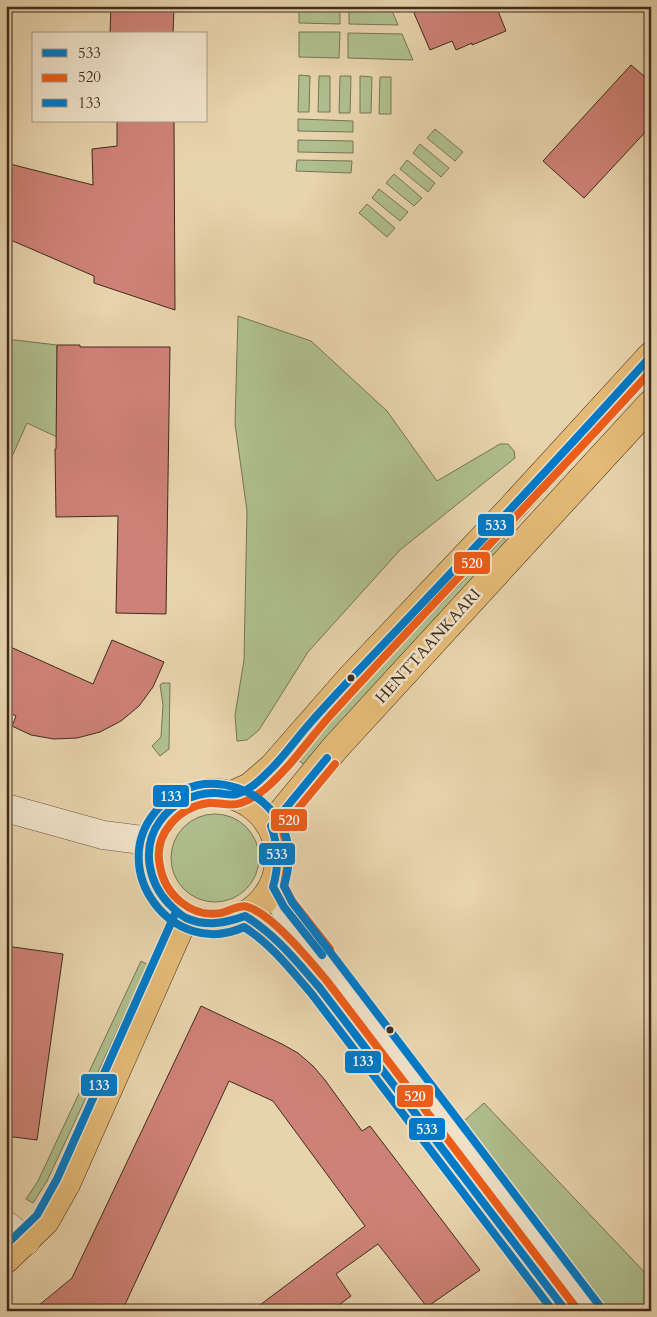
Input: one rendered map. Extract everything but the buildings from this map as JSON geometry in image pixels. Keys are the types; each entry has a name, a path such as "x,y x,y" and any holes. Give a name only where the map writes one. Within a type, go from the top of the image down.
{"main road":[{"name":"HENTTAANKAARI","path":"232,795 250,788 273,767 350,679 518,502 651,356"},
{"name":"HENTTAANKAARI","path":"271,826 335,748 651,404"},
{"path":"214,793 232,795 255,806 271,826 279,846 280,867 273,887 262,904 246,916 225,924 205,923 184,918 162,898 151,878 148,855 150,841 158,824 182,800 214,793"},
{"path":"13,1242 45,1221 66,1184 184,918"}],"street":[{"path":"6,808 103,834 150,841"},
{"path":"273,887 284,907 591,1311"},
{"path":"246,916 262,925 284,946 319,986 566,1311"}],"green space":[{"path":"299,6 340,6 340,24 299,23"},
{"path":"349,6 390,6 398,25 349,24"},
{"path":"299,32 340,32 339,58 299,57"},
{"path":"348,33 402,34 413,60 348,58"},
{"path":"299,75 310,76 309,112 298,112"},
{"path":"319,76 330,76 330,112 318,112"},
{"path":"340,76 351,76 350,113 339,113"},
{"path":"360,76 372,77 371,113 360,113"},
{"path":"380,77 391,77 391,114 379,114"},
{"path":"298,119 353,121 353,132 298,131"},
{"path":"435,129 463,152 455,161 427,138"},
{"path":"298,140 353,141 353,153 298,152"},
{"path":"420,144 449,168 441,177 413,153"},
{"path":"297,160 352,161 351,173 296,171"},
{"path":"407,160 435,183 428,192 400,169"},
{"path":"394,174 422,198 414,206 386,183"},
{"path":"379,189 408,212 400,221 372,198"},
{"path":"367,204 395,228 387,237 359,213"},
{"path":"238,316 311,341 387,411 437,481 500,444 508,444 514,451 515,458 400,550 308,652 259,730 247,740 237,741 235,715 244,660 247,511 235,424"},
{"path":"6,339 57,345 57,437 27,423 6,470"},
{"path":"500,535 509,543 306,766 297,759"},
{"path":"162,683 170,683 169,749 160,756 152,746 161,737 163,705 160,685"},
{"path":"215,814 232,817 240,821 252,833 256,841 259,858 256,875 252,883 240,895 232,899 215,902 198,899 190,895 178,883 174,875 171,858 174,841 178,833 190,821 198,817"},
{"path":"141,961 148,965 47,1181 33,1203 26,1199 38,1181"},
{"path":"484,1103 651,1279 651,1311 604,1311 464,1121"}],"transit line":[{"name":"533","path":"566,1311 319,987 293,958 266,931 245,916 231,921 216,923 193,921 186,918 169,904 156,885 152,875 149,853 154,831 165,815 177,804 192,797 208,793 237,794 252,787 264,776 281,759 331,700 506,515 651,356"},
{"name":"520","path":"574,1305 327,981 301,951 268,919 248,907 242,906 221,913 210,914 190,908 181,902 167,886 160,866 159,855 164,833 170,824 187,810 209,803 233,805 241,803 255,796 273,782 368,674 651,371"},
{"name":"533","path":"322,955 284,907 273,887 277,856 276,842 271,826 327,758"},
{"name":"520","path":"330,949 292,901 284,886 289,856 282,828 335,764"},
{"name":"133","path":"553,1311 311,993 280,958 263,941 244,927 218,934 193,931 172,920 155,904 143,882 139,859 143,834 156,811 172,796 197,785 221,784 246,791 261,800 275,814 281,823 288,843 287,875 284,886 292,902 599,1305"},
{"name":"133","path":"6,1245 37,1215 57,1179 175,914"}]}
